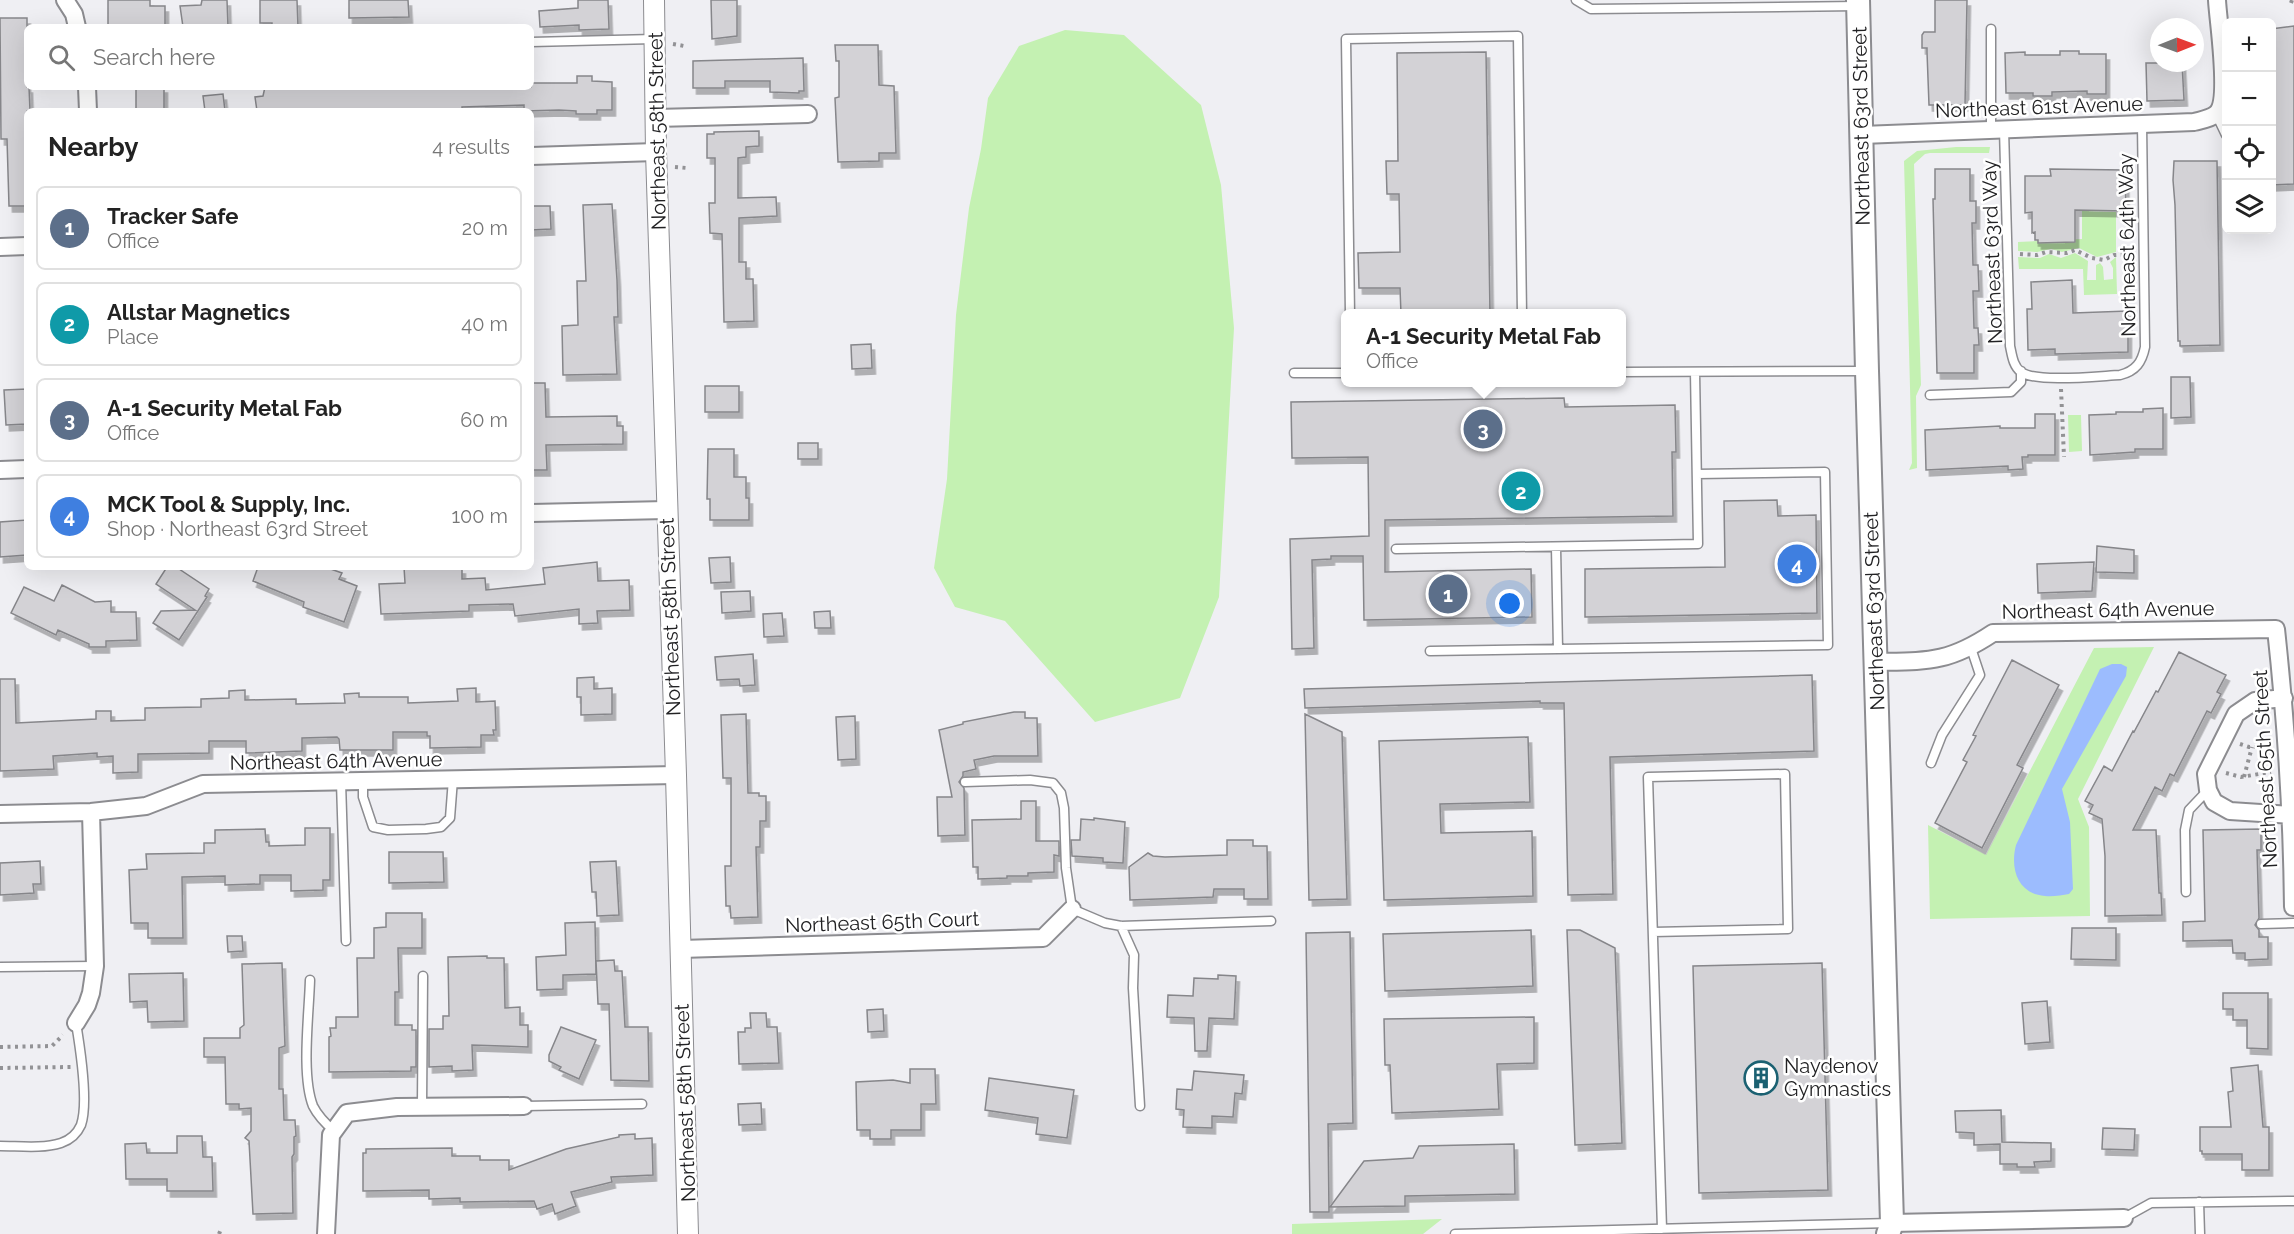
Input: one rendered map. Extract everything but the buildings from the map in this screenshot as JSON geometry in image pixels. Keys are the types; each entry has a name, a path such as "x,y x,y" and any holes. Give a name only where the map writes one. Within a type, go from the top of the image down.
{"main road":[{"name":"Northeast 63rd Street","path":"1859,3 1867,371 1892,1230"}],"street":[{"path":"65,0 74,14 76,24"},
{"name":"Northeast 58th Street","path":"654,0 656,152 688,1234"},
{"path":"2216,114 2221,107 2224,91 2217,0"},
{"path":"87,90 88,108"},
{"path":"656,118 808,114"},
{"name":"Northeast 61st Avenue","path":"1862,135 2194,122 2211,118 2216,114"},
{"path":"534,156 656,152"},
{"path":"0,247 24,246"},
{"path":"0,470 24,469"},
{"path":"534,513 666,510"},
{"name":"Northeast 64th Avenue","path":"1876,662 1934,660 1971,648 1993,633 2276,629"},
{"name":"Northeast 65th Street","path":"2276,629 2284,698 2292,815 2294,915"},
{"path":"2284,698 2255,701 2236,714 2206,774 2208,790 2214,802 2230,811 2292,815"},
{"name":"Northeast 64th Avenue","path":"0,814 91,812 146,806 203,784 676,775"},
{"path":"76,1023 89,999 95,966 91,812"},
{"name":"Northeast 65th Court","path":"681,949 1043,938 1072,909"},
{"path":"326,1234 331,1135 347,1113 397,1107 524,1106"},
{"path":"1892,1230 2124,1218"}],"lane":[{"path":"1576,0 1591,9 1859,3"},
{"name":"Northeast 63rd Way","path":"1990,29 2007,253 2010,346 2013,361 2021,371"},
{"path":"1350,309 1346,39 1518,36 1522,309"},
{"path":"534,42 655,39"},
{"path":"2216,114 2222,127"},
{"name":"Northeast 64th Way","path":"2060,377 2120,375 2131,372 2138,365 2145,347 2142,124"},
{"path":"1626,372 1867,371"},
{"path":"1930,395 2011,392 2021,382 2021,371 2041,378 2060,377"},
{"path":"1396,549 1698,544 1695,372"},
{"path":"1294,373 1341,373"},
{"path":"1430,651 1828,645 1826,472 1697,474"},
{"path":"1556,547 1558,649"},
{"path":"1931,763 1942,735 1980,675 1971,648"},
{"path":"1653,932 1788,929 1785,774 1648,777 1662,1229"},
{"path":"363,781 363,797 373,828 388,830 441,827 450,818 453,779"},
{"path":"965,782 1030,780 1053,783 1062,793 1066,868 1072,909 1105,923 1121,926 1271,921"},
{"path":"341,782 346,941"},
{"path":"2186,892 2185,830 2188,810 2208,790"},
{"path":"2261,924 2294,915"},
{"path":"1121,926 1134,955 1133,988 1140,1106"},
{"path":"0,968 95,966"},
{"path":"422,1107 423,976"},
{"path":"310,980 307,1076 309,1095 318,1114 334,1131"},
{"path":"0,1146 62,1143 73,1137 80,1126 83,1113 82,1066 76,1023"},
{"path":"524,1106 642,1104"},
{"path":"2199,1202 2200,1234"},
{"path":"2124,1218 2151,1203 2294,1202"},
{"path":"1455,1234 1662,1229 1705,1231 1892,1230"}],"path":[{"path":"2007,253 2067,254 2075,250 2092,258 2104,260 2114,255 2144,254"},
{"path":"2060,377 2064,457"},
{"path":"2225,737 2242,746 2272,747"},
{"path":"2244,777 2252,747"},
{"path":"2210,766 2234,776 2244,777 2274,771"},
{"path":"0,1047 51,1046 76,1023"},
{"path":"0,1068 82,1066"},
{"path":"219,1234 221,1229"}],"green space":[{"path":"1065,30 1124,35 1201,105 1221,185 1234,328 1219,597 1180,698 1095,722 1005,621 955,607 934,568 947,479 956,315 969,208 988,98 1019,46"},
{"path":"1956,147 1990,147 1989,153 1925,154 1914,164 1921,385 1916,396 1917,468 1909,470 1912,463 1904,161 1917,151"},
{"path":"2082,211 2116,212 2116,252 2097,257 2079,248 2062,252 2051,249 2037,252 2018,251 2018,242 2082,239"},
{"path":"2075,253 2088,261 2087,280 2096,280 2096,265 2100,263 2103,267 2104,280 2113,279 2113,268 2110,262 2116,257 2117,294 2084,295 2083,269 2019,269 2018,257 2040,258 2049,254 2061,258"},
{"path":"2068,415 2081,415 2082,451 2069,452"},
{"path":"2154,647 2078,799 2089,827 2090,916 1930,919 1928,825 1986,855 2094,648"},
{"path":"1442,1219 1423,1234 1292,1234 1292,1224"}],"water":[{"path":"2112,664 2127,667 2126,676 2062,789 2070,822 2073,889 2069,894 2048,896 2035,894 2022,885 2015,871 2016,845 2100,669"}],"place":[{"name":"A-1 Security Metal Fab","path":"1483,429"},
{"name":"Allstar Magnetics","path":"1521,491"},
{"name":"MCK Tool & Supply, Inc.","path":"1797,564"},
{"name":"Tracker Safe","path":"1448,594"},
{"name":"Naydenov Gymnastics","path":"1761,1078"}]}
